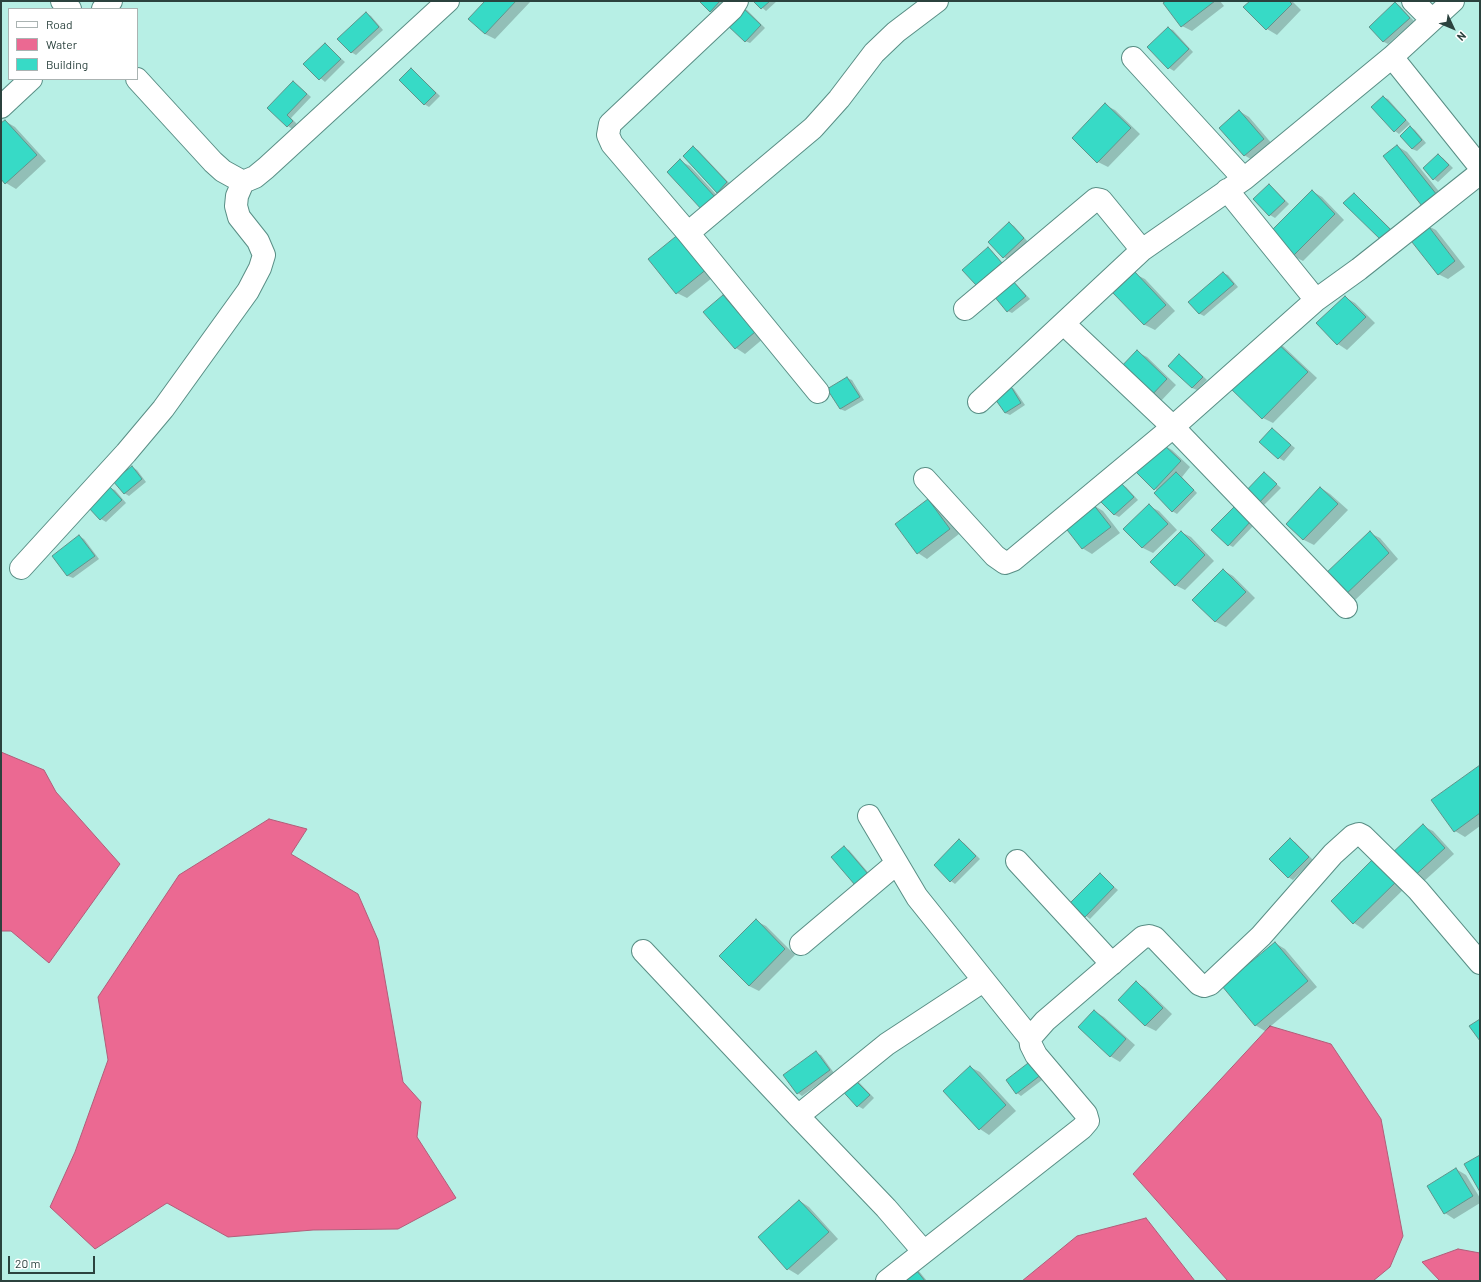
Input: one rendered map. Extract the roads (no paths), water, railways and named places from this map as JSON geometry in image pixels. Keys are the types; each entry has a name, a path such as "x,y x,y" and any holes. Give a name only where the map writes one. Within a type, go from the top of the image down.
{"street":[{"path":"21,568 126,453 163,409 248,290 260,268 264,255 258,241 239,216 236,206 237,196 243,182 254,177 266,168 448,1"},
{"path":"738,1 732,9 610,124 608,134 612,144 688,233 818,392"},
{"path":"688,233 813,128 839,99 874,53 896,32 937,1"},
{"path":"1413,1 1432,20"},
{"path":"979,402 1142,250 1236,185 1392,58 1453,1"},
{"path":"1133,58 1236,185 1316,300"},
{"path":"1392,58 1480,167"},
{"path":"1,107 30,80"},
{"path":"138,80 212,162 223,171 243,182"},
{"path":"925,479 995,556 1005,563 1013,560 1173,427 1316,300 1359,269 1480,173"},
{"path":"965,309 1096,199 1101,200 1142,250"},
{"path":"1064,324 1173,427 1346,607"},
{"path":"869,816 918,897 983,981 1030,1038 1031,1045 1036,1055 1086,1114 1088,1121 1082,1128 886,1281"},
{"path":"1030,1038 1045,1021 1143,937 1149,936 1155,938 1199,984 1204,986 1210,984 1260,936 1333,854 1353,836 1359,834 1363,836 1418,890 1480,963"},
{"path":"1017,861 1112,964"},
{"path":"801,944 897,863"},
{"path":"643,951 886,1208 924,1252"},
{"path":"798,1116 887,1044 983,981"}],"water":[{"path":"1,752 44,770 56,792 120,864 49,963 11,931 1,931"},
{"path":"269,819 307,829 291,854 358,894 378,940 403,1082 421,1102 417,1137 456,1198 398,1229 313,1230 228,1237 167,1203 95,1249 50,1207 75,1152 108,1060 98,997 179,875"},
{"path":"1270,1026 1331,1044 1381,1119 1403,1236 1390,1267 1373,1281 1228,1281 1133,1174"},
{"path":"1146,1218 1195,1281 1022,1281 1077,1236"},
{"path":"1458,1249 1480,1253 1480,1281 1440,1281 1422,1262"}]}
